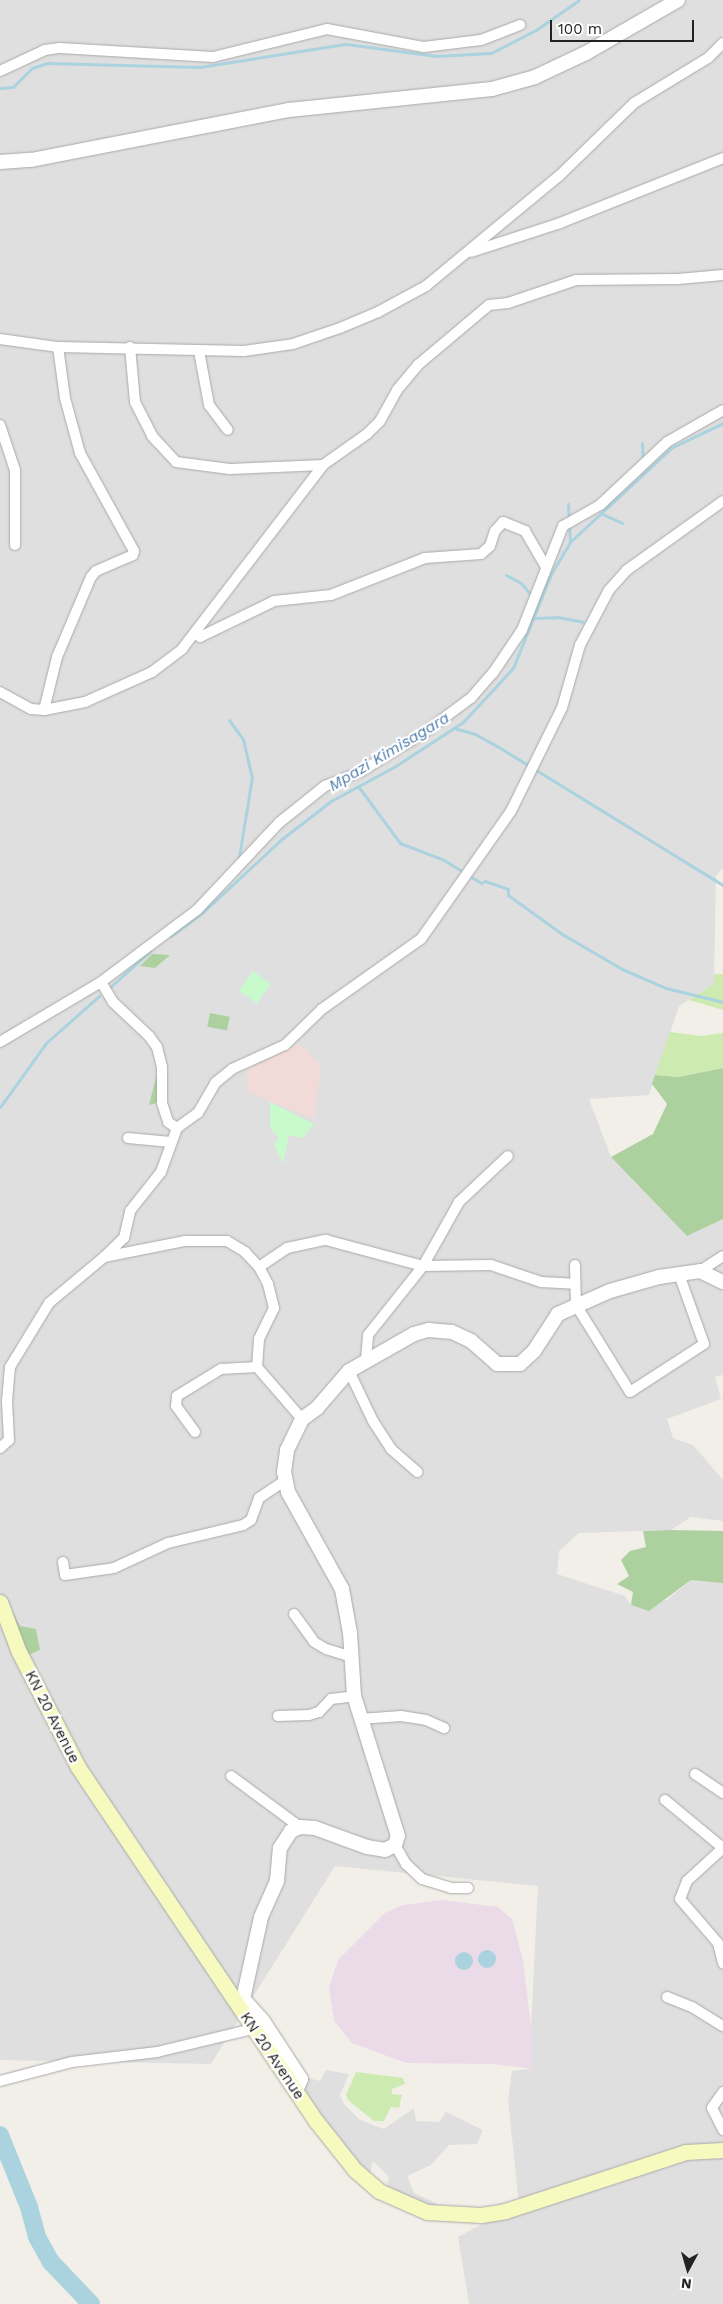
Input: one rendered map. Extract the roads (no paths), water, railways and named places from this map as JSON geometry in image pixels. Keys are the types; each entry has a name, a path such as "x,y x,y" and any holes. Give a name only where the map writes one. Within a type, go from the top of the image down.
{"main road":[{"name":"KN 20 Avenue","path":"0,1602 19,1652 78,1767 331,2142 371,2184 399,2202 442,2214 481,2215 505,2211 685,2152 723,2150"}],"street":[{"path":"0,162 31,160 289,110 492,89 535,77 586,53 678,0"},
{"path":"0,71 45,50 60,48 214,57 327,29 424,47 480,40 520,25"},
{"path":"0,339 58,347 130,347 199,351 272,348 340,328 378,312 426,286 559,176 634,103 708,58 723,43"},
{"path":"468,253 560,223 723,158"},
{"path":"0,692 19,704 44,710 85,702 130,684 152,672 197,633 323,465 367,434 380,421 397,390 418,364 489,305 508,303 576,280 678,280 723,274"},
{"path":"44,710 57,656 90,577 96,571 133,555 134,551 80,453 65,398 58,347"},
{"path":"130,347 135,402 152,436 176,462 230,469 323,465"},
{"path":"199,351 209,405 228,430"},
{"path":"0,1042 101,982 197,910 280,822 325,786 360,772 425,732 470,698 493,673 522,630 563,526 600,505 667,442 723,410"},
{"path":"0,425 15,470 15,545"},
{"path":"0,1448 8,1440 7,1394 12,1362 49,1303 124,1238 130,1211 160,1172 177,1128 198,1113 215,1083 232,1069 285,1045 322,1009 421,939 511,811 562,708 580,645 609,590 627,570 723,500"},
{"path":"197,633 200,637 274,601 331,595 425,558 480,554 490,546 495,531 503,522 525,531 546,567"},
{"path":"101,982 113,1002 149,1036 157,1047 162,1067 162,1103 168,1122 177,1128"},
{"path":"128,1138 171,1142"},
{"path":"366,1359 368,1335 423,1266 459,1202 508,1156"},
{"path":"104,1257 209,1240 236,1245 259,1267 268,1284 274,1308 259,1339 257,1367 302,1419"},
{"path":"259,1267 287,1248 326,1240 423,1266 491,1265 541,1282 574,1284"},
{"path":"296,2091 302,2079 263,2021 243,1999 262,1917 277,1881 280,1848 291,1831 300,1827 315,1828 367,1847 386,1850 395,1845 398,1836 396,1823 360,1719 354,1696 352,1657 342,1589 297,1510 286,1480 287,1450 302,1419 317,1408 349,1372 366,1359 428,1330 452,1332 466,1338 497,1364 520,1364 534,1351 552,1320 576,1305 623,1286 700,1271 723,1256"},
{"path":"575,1265 576,1305 628,1391 634,1391 704,1344 679,1274"},
{"path":"700,1271 723,1282"},
{"path":"195,1432 176,1406 177,1396 221,1369 257,1367"},
{"path":"349,1372 373,1421 391,1449 417,1472"},
{"path":"63,1562 65,1576 114,1568 168,1543 243,1525 252,1520 260,1498 286,1480"},
{"path":"294,1614 314,1642 326,1649 352,1657"},
{"path":"278,1716 309,1716 319,1712 331,1699 354,1696"},
{"path":"360,1719 401,1716 426,1720 444,1728"},
{"path":"696,1774 723,1792"},
{"path":"231,1776 300,1827"},
{"path":"665,1800 723,1848 687,1881 680,1899 718,1943 723,1963"},
{"path":"395,1845 406,1864 422,1879 443,1886 468,1888"},
{"path":"667,1997 692,2007 723,2026"},
{"path":"0,2081 72,2062 157,2052 253,2029"},
{"path":"723,2092 712,2108 723,2130"}],"water":[{"path":"487,1950 493,1953 496,1959 493,1965 487,1968 481,1965 478,1959 481,1953"},
{"path":"464,1952 470,1955 473,1961 470,1967 464,1970 458,1967 455,1961 458,1955"}],"waterway":[{"path":"0,88 13,87 32,68 47,63 200,67 346,44 436,56 491,53 536,30 579,0"},
{"name":"Mpazi Kimisagara","path":"171,936 203,912 283,838 331,801 394,767 463,722 513,668 551,574 570,542 671,448 723,423"},
{"path":"642,443 643,462"},
{"path":"568,504 570,542"},
{"path":"602,514 622,523"},
{"path":"506,575 521,583 532,596"},
{"path":"533,618 558,617 583,622"},
{"path":"229,720 243,739 252,777 238,863"},
{"path":"454,728 475,734 497,746 723,885"},
{"path":"358,786 400,843 444,860 481,883 485,881 508,889 508,895 562,934 622,969 666,988 723,1002"},
{"name":"Mpazi Kimisagara","path":"108,989 150,951"},
{"name":"Mpazi Kimisagara","path":"0,1107 46,1043 99,996"},
{"path":"0,2135 29,2207 37,2237 51,2262 91,2304"}]}
